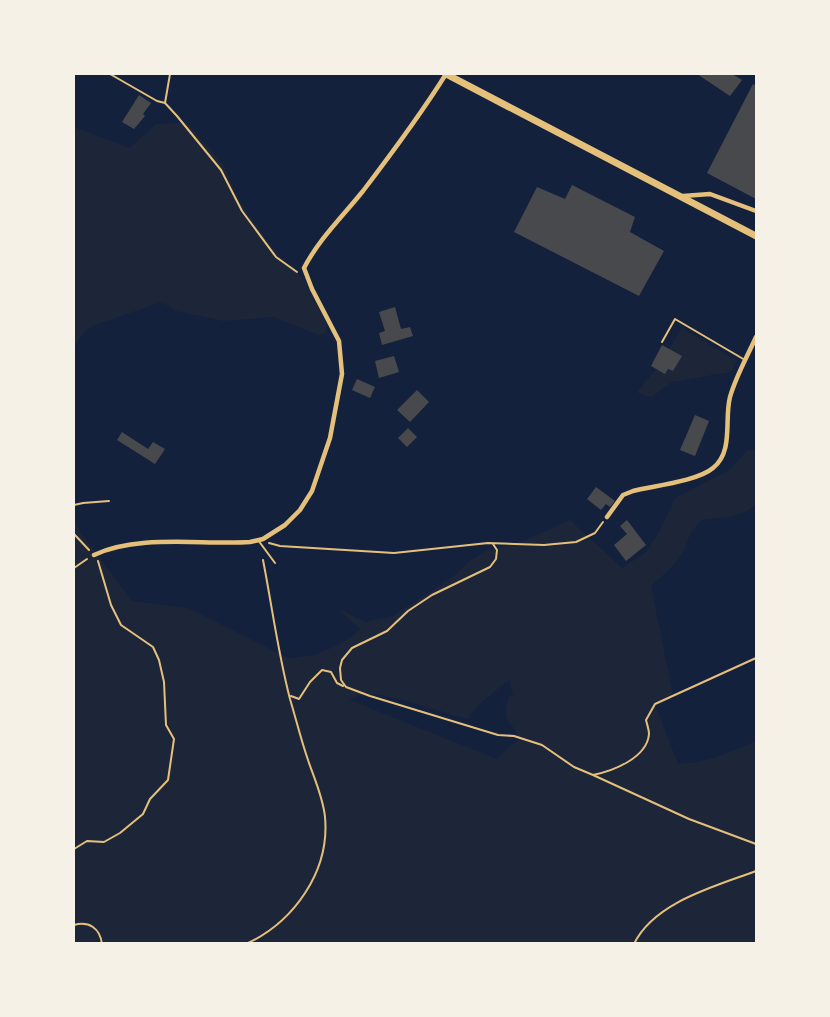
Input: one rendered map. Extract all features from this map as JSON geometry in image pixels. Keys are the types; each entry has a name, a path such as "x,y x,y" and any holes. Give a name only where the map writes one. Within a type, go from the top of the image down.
{"main road":[{"path":"446,74 756,236"}],"street":[{"path":"94,555 118,546 258,540 285,525 306,501 330,438 342,374 339,341 304,268 313,252 363,191 427,104 446,74"},
{"path":"682,196 710,194 756,212"},
{"path":"607,517 623,495 699,475 713,468 722,458 727,443 729,399 756,337"}],"lane":[{"path":"662,342 675,319 745,360"},
{"path":"258,540 275,563"},
{"path":"634,944 639,932 648,922 665,910 682,900 756,871"},
{"path":"74,925 87,923 94,927 100,933 102,944"}],"path":[{"path":"110,74 157,101 165,103 221,170 242,211 276,257 308,278"},
{"path":"165,103 170,74"},
{"path":"74,505 109,501"},
{"path":"258,540 280,546 394,553 493,544 544,545 576,542 595,533 607,517"},
{"path":"74,534 101,564 111,605 121,625 153,647 165,682 166,725 174,739 168,780 150,800 143,814 120,833 104,842 87,841 74,849"},
{"path":"346,687 340,680 339,668 342,660 352,648 387,631 408,611 432,595 490,567 496,559 497,550 493,544"},
{"path":"74,568 94,555"},
{"path":"246,944 279,925 305,894 314,876 324,842 325,826 322,802 290,696 263,559"},
{"path":"593,776 609,772 630,762 646,744 649,733 646,720 655,704 756,658"},
{"path":"290,696 299,699 314,676 322,670 331,672 337,683 346,687 498,735 514,736 542,745 574,767 593,776 689,819 756,844"}],"shaded area":[{"path":"187,123 224,165 238,200 281,259 305,281 327,325 326,333 318,335 274,317 223,321 176,311 159,303 95,325 83,333 74,347 74,127 130,148 156,124"},
{"path":"682,328 737,361 731,372 672,382 653,396 645,396 637,392 656,369 673,371 681,356 669,349"},
{"path":"747,450 756,450 756,504 738,515 703,519 691,532 683,552 672,567 651,586 673,696 655,704 678,764 708,759 756,741 756,943 74,943 74,516 80,532 132,601 188,608 288,658 314,655 350,638 360,629 338,609 366,622 393,616 454,576 470,561 486,551 525,540 570,520 622,568 646,552 659,532 675,498 731,469","holes":["509,680 513,695 509,697 506,714 519,740 497,759 350,700 363,694 378,695 468,719 478,705"]}],"building":[{"path":"697,74 732,74 742,80 730,96"},
{"path":"753,84 756,86 756,199 707,173"},
{"path":"139,95 151,103 143,114 145,116 134,129 122,122"},
{"path":"572,185 635,217 630,232 664,251 639,296 514,232 537,187 565,199"},
{"path":"395,307 401,329 410,327 413,336 382,345 379,333 385,331 379,312"},
{"path":"662,345 682,356 673,371 668,369 665,374 651,366"},
{"path":"394,356 399,372 379,378 375,361"},
{"path":"357,379 375,387 370,398 352,390"},
{"path":"417,390 429,402 410,422 397,410"},
{"path":"695,415 709,421 695,456 680,450"},
{"path":"408,428 417,437 407,447 398,438"},
{"path":"122,432 148,449 153,442 165,449 155,464 117,440"},
{"path":"596,487 615,501 610,507 606,504 601,510 587,499"},
{"path":"627,520 646,545 626,561 614,545 627,534 620,526"}]}
